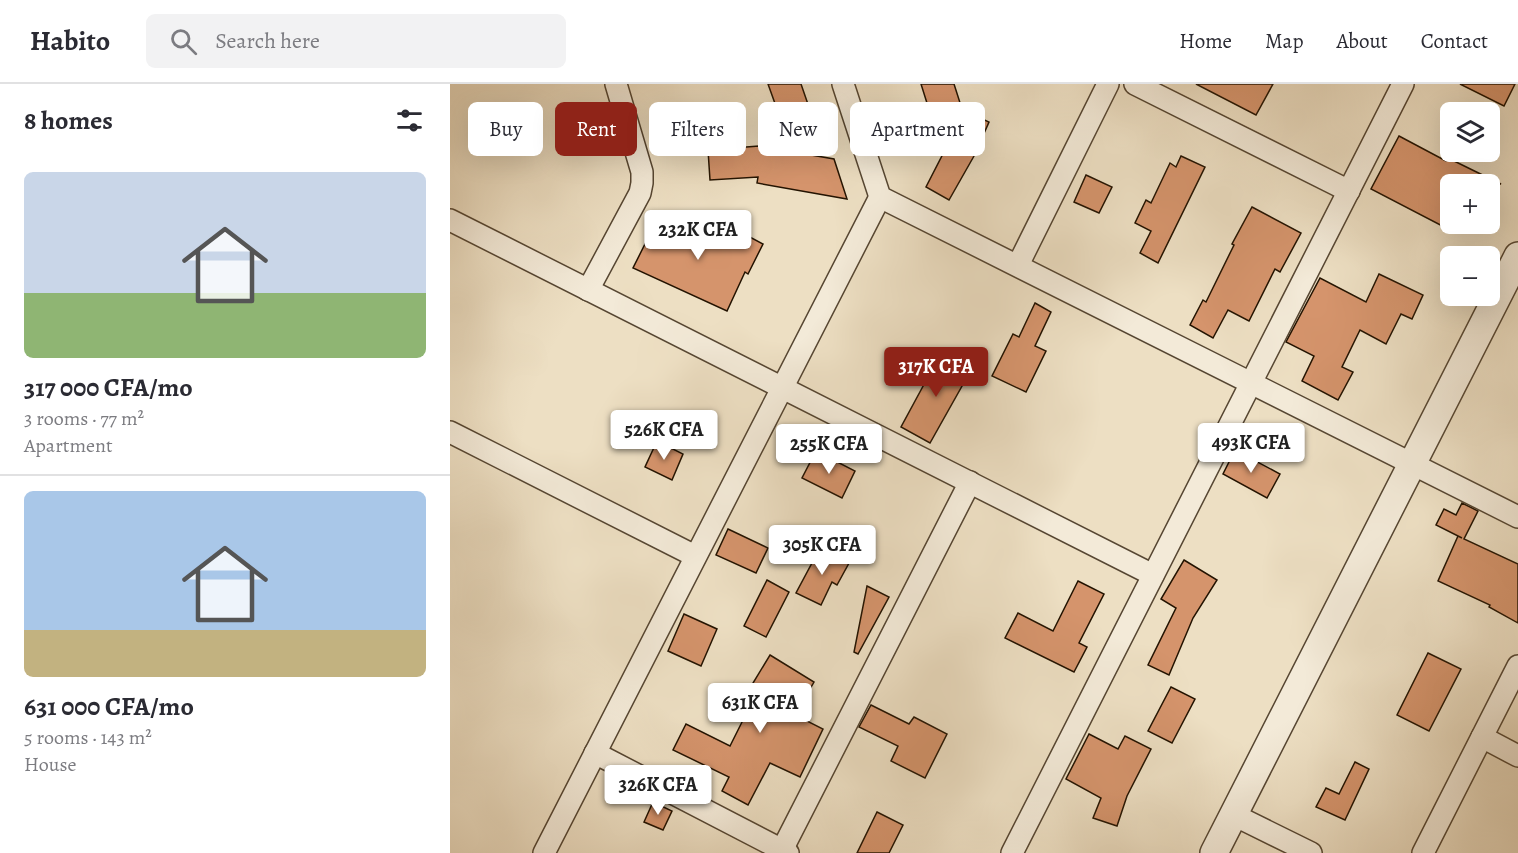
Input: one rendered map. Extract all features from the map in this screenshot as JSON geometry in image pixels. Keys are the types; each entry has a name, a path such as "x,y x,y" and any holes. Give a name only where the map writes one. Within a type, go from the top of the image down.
{"street":[{"path":"588,290 639,193 642,183 642,172 616,84"},
{"path":"843,84 880,196 1518,517"},
{"path":"1018,266 1108,84"},
{"path":"1135,84 1163,90 1349,191"},
{"path":"1012,853 1403,84"},
{"path":"544,853 880,196"},
{"path":"450,220 1153,575"},
{"path":"1214,853 1518,256"},
{"path":"450,432 695,556"},
{"path":"595,753 785,852 970,482"},
{"path":"1423,853 1518,666"},
{"path":"1482,737 1518,756"},
{"path":"1234,815 1311,853"}],"building":[{"path":"768,84 801,84 807,102 774,102"},
{"path":"921,84 954,84 960,102 927,102"},
{"path":"1196,84 1273,84 1256,115"},
{"path":"1460,84 1515,84 1504,106"},
{"path":"1399,136 1440,158 1440,162 1456,162 1481,174 1440,174 1440,225 1371,189"},
{"path":"758,146 758,156 817,156 834,159 847,199 757,183 758,177 710,180 708,156 746,156 746,147"},
{"path":"942,156 974,156 949,200 926,187"},
{"path":"1181,156 1205,167 1158,263 1140,253 1151,231 1135,223 1146,200 1151,203 1170,163 1176,167"},
{"path":"1086,175 1112,187 1099,213 1074,202"},
{"path":"1252,207 1301,233 1280,272 1275,269 1249,321 1228,310 1213,338 1190,325 1203,300 1206,302 1234,245 1232,244"},
{"path":"660,214 726,247 735,229 763,244 748,274 745,272 727,311 633,268"},
{"path":"1379,274 1423,295 1412,319 1401,314 1386,344 1360,330 1342,367 1353,372 1338,400 1302,381 1314,356 1286,342 1320,278 1366,302"},
{"path":"1035,303 1051,312 1035,346 1046,351 1026,392 992,376 1013,334 1019,337"},
{"path":"941,353 971,370 930,443 901,427"},
{"path":"657,441 683,454 672,480 645,467"},
{"path":"1235,450 1280,474 1267,498 1223,474"},
{"path":"816,451 855,471 842,498 802,478"},
{"path":"1462,503 1478,511 1464,539 1518,564 1518,623 1489,607 1490,605 1438,581 1458,536 1436,525 1444,509 1456,515"},
{"path":"728,529 768,548 756,573 716,555"},
{"path":"820,548 849,563 837,585 832,582 821,605 796,593"},
{"path":"1184,560 1217,580 1193,618 1169,675 1148,665 1176,608 1161,599"},
{"path":"767,580 789,592 766,637 744,626"},
{"path":"1078,581 1104,594 1079,643 1087,647 1074,672 1005,638 1018,613 1053,631"},
{"path":"867,586 889,597 858,654 854,652"},
{"path":"684,614 717,629 701,666 668,651"},
{"path":"1428,653 1461,669 1429,731 1397,715"},
{"path":"770,655 814,682 795,715 823,729 800,777 770,763 748,805 722,791 729,777 673,750 686,724 730,746 757,692 750,688"},
{"path":"1171,687 1195,699 1172,743 1148,731"},
{"path":"871,705 909,724 914,717 947,734 925,778 891,761 898,746 859,727"},
{"path":"1089,734 1118,749 1125,736 1151,749 1127,796 1117,826 1093,818 1101,798 1066,779"},
{"path":"1355,762 1369,769 1345,820 1316,807 1326,788 1339,794"},
{"path":"653,802 672,811 663,830 644,822"},
{"path":"877,812 903,825 889,853 857,853"}]}
